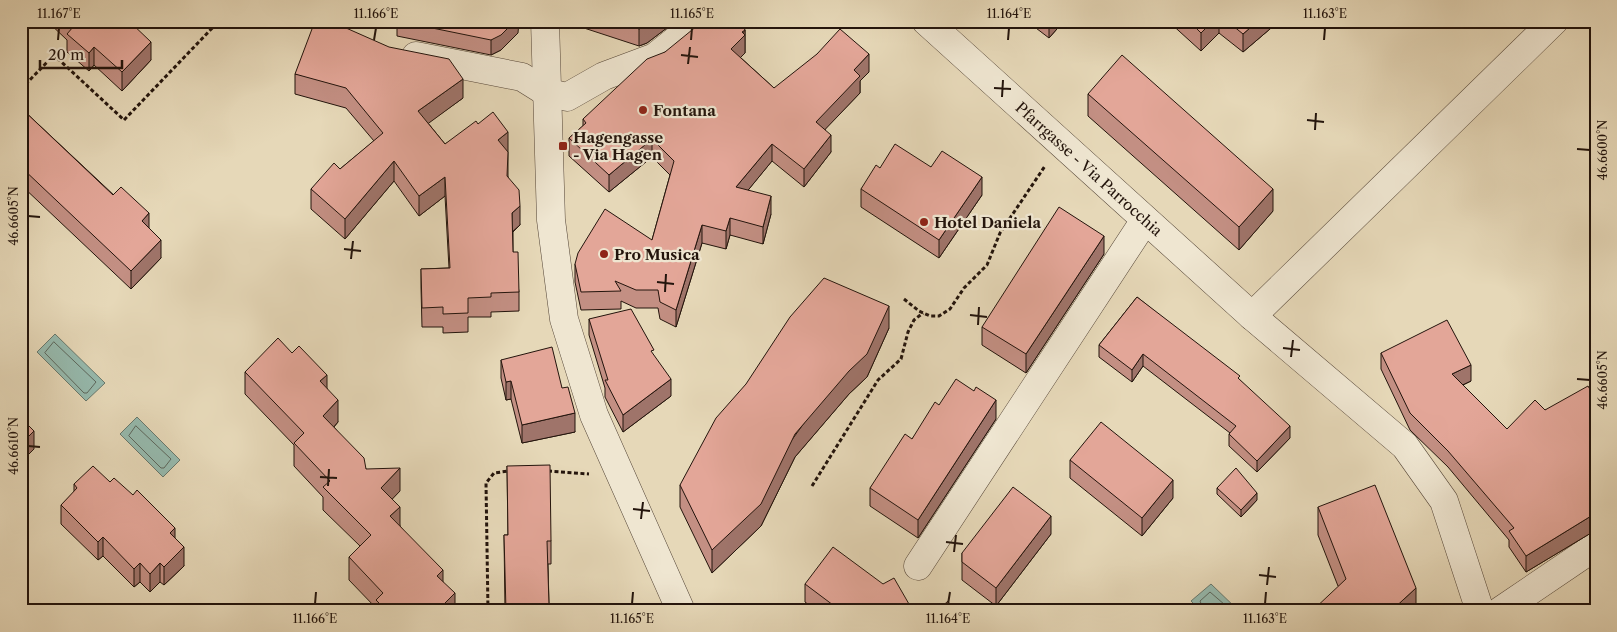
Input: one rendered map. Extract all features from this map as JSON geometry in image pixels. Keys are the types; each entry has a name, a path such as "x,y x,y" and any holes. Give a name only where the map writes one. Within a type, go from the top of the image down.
{"street":[{"path":"545,21 551,220 564,319 594,415 681,611"},
{"path":"392,51 522,77 546,92 567,97 604,76 655,58 700,21"},
{"name":"Pfarrgasse - Via Parrocchia","path":"926,21 1252,316 1406,446 1444,501 1480,611"},
{"path":"1252,316 1554,21"},
{"path":"918,566 1145,220"},
{"path":"1500,611 1596,546"}],"path":[{"path":"21,89 54,55 124,120 219,21"},
{"path":"904,299 930,316 943,314 950,309 964,288 987,265 1000,233 1044,166"},
{"path":"812,486 878,380 901,359 908,332 914,320 923,313"},
{"path":"488,611 486,483 494,473 515,471"},
{"path":"539,471 588,474"}],"water":[{"path":"55,334 105,383 86,401 37,352"},
{"path":"137,417 180,460 163,477 120,434"},
{"path":"1211,584 1239,611 1201,611 1191,601"}],"building":[{"path":"67,21 129,21 151,42 122,72 94,47 89,53 67,34 73,27"},
{"path":"315,21 330,21 389,47 449,59 463,79 418,111 445,144 476,121 478,124 493,112 508,132 498,140 508,152 507,176 519,190 520,206 512,213 513,252 518,252 519,292 491,293 491,297 468,298 468,313 443,314 443,307 422,308 421,269 450,268 445,177 419,196 394,161 345,219 311,189 334,163 340,169 383,133 346,88 295,74"},
{"path":"398,21 515,21 501,35 491,40"},
{"path":"616,21 653,21 639,29"},
{"path":"703,21 740,21 745,30 742,32 745,35 731,49 774,88 817,54 840,29 869,54 854,70 860,76 816,122 831,135 804,169 772,144 736,187 771,196 763,227 730,218 726,231 702,225 676,310 660,302 658,290 636,290 615,281 621,291 581,292 575,264 578,253 605,209 652,240 674,161 652,139 609,175 569,138 586,123 583,119 647,59 665,52"},
{"path":"1189,21 1213,21 1201,33"},
{"path":"1227,21 1258,21 1243,34"},
{"path":"1122,55 1273,189 1239,227 1088,94"},
{"path":"21,108 113,195 121,187 149,213 142,221 161,240 131,271 21,167"},
{"name":"Hotel Daniela","path":"895,144 931,167 942,151 982,177 939,240 861,189 876,165 880,168"},
{"path":"1059,207 1104,236 1026,354 982,327"},
{"path":"824,278 889,306 867,354 849,371 795,434 761,504 712,550 680,485 716,418 746,384 790,317"},
{"path":"1137,297 1240,376 1238,378 1290,426 1257,461 1229,434 1236,426 1143,354 1132,370 1099,345"},
{"path":"631,309 654,350 651,351 671,379 623,415 605,380 608,380 589,319"},
{"path":"1447,320 1471,365 1452,374 1507,429 1535,400 1545,410 1588,386 1596,400 1596,513 1526,556 1509,531 1514,528 1448,451 1410,413 1381,353"},
{"path":"278,338 292,353 299,346 327,375 320,381 338,400 323,416 364,458 366,469 400,468 381,488 400,507 390,516 443,570 437,576 455,593 441,607 446,611 387,611 376,600 383,593 349,557 371,535 323,487 330,481 294,443 304,433 245,372"},
{"path":"552,347 562,388 568,387 575,413 522,425 511,381 506,382 501,360"},
{"path":"956,379 974,391 976,387 996,400 918,520 870,488 905,434 912,439 935,402 939,405"},
{"path":"21,418 34,431 21,444"},
{"path":"1101,422 1173,480 1142,518 1070,460"},
{"path":"550,465 551,541 547,541 549,605 553,605 553,611 506,611 504,535 508,535 507,466"},
{"path":"93,466 110,482 114,478 133,495 137,490 175,528 170,533 184,547 164,567 160,563 150,574 140,563 134,569 103,537 98,542 61,505 77,488 74,484"},
{"path":"1236,468 1257,493 1241,510 1217,488"},
{"path":"1375,485 1416,588 1391,611 1312,611 1346,579 1318,507"},
{"path":"1013,487 1051,516 996,588 962,562 962,553"},
{"path":"833,547 883,584 894,578 913,611 841,611 805,584"},
{"path":"948,601 953,611 937,611"},
{"path":"1057,603 1065,611 1050,611"}],"place":[{"name":"Fontana","path":"643,110"},
{"name":"Hagengasse - Via Hagen","path":"563,146"},
{"name":"Hotel Daniela","path":"924,222"},
{"name":"Pro Musica","path":"604,254"}]}
